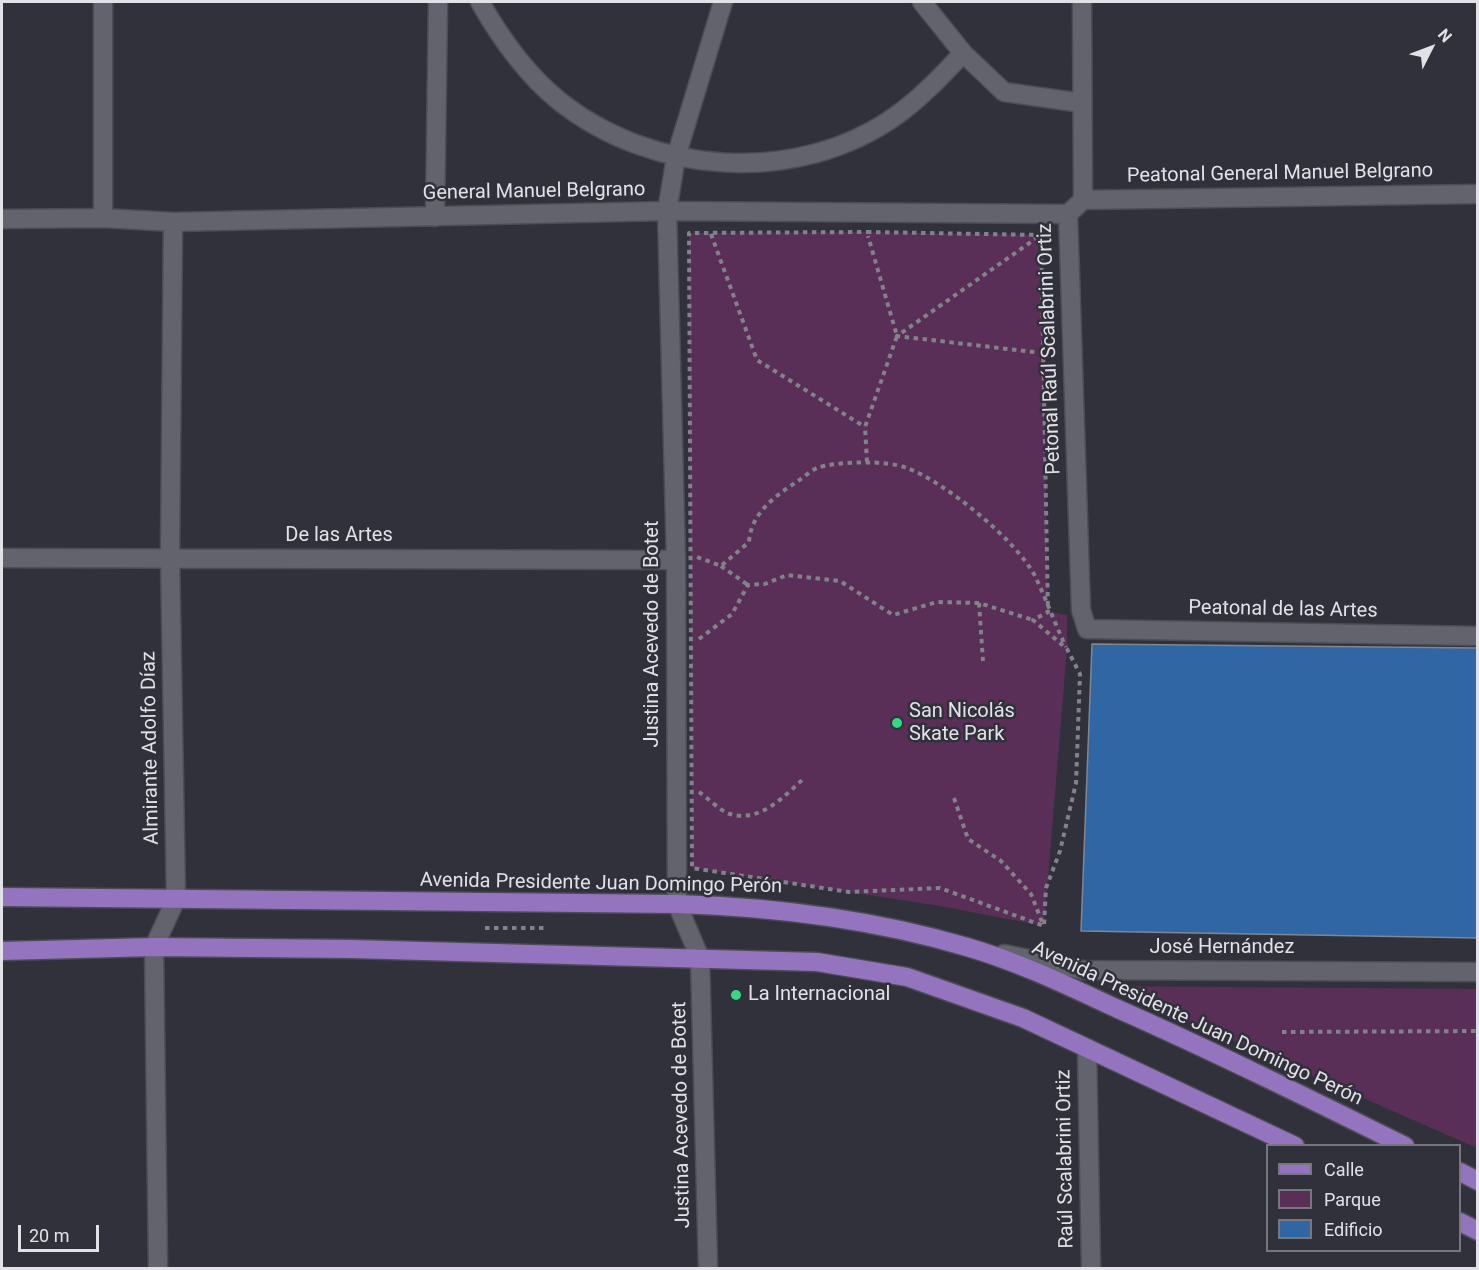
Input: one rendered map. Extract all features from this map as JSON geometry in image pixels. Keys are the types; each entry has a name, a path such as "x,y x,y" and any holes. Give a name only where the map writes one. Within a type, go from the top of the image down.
{"main road":[{"name":"Avenida Presidente Juan Domingo Perón","path":"2,897 677,904 756,907 820,914 969,947 1069,986 1401,1144"},
{"path":"2,951 154,947 817,962 907,977 1023,1018 1291,1144"},
{"path":"1461,1172 1478,1181"},
{"path":"1461,1222 1478,1231"}],"street":[{"path":"103,2 103,218"},
{"path":"435,217 438,2"},
{"path":"480,2 506,45 527,70 559,100 604,130 634,144 676,157 722,163 768,162 813,154 846,142 896,116 932,87 963,53"},
{"name":"Justina Acevedo de Botet","path":"708,1269 700,958 677,904 683,558 667,211 676,157 723,2"},
{"path":"922,2 963,53 1004,92 1082,103"},
{"path":"1082,2 1083,200"},
{"name":"Peatonal General Manuel Belgrano","path":"1083,200 1478,194"},
{"name":"Petonal Raúl Scalabrini Ortiz","path":"1083,200 1068,214 1081,610 1087,629"},
{"name":"General Manuel Belgrano","path":"2,219 103,218 173,222 667,211 1068,214"},
{"name":"Almirante Adolfo Díaz","path":"158,1269 154,947 176,899 170,557 173,222"},
{"name":"De las Artes","path":"2,558 683,558"},
{"name":"Peatonal de las Artes","path":"1087,629 1478,636"},
{"name":"José Hernández","path":"969,947 1083,970 1478,972"},
{"name":"Raúl Scalabrini Ortiz","path":"1087,1048 1091,1269"}],"path":[{"path":"867,232 897,336 865,427 867,462"},
{"path":"1041,235 867,232 688,233 683,558 691,645 693,868 849,892 940,888 1044,926"},
{"path":"711,234 757,360 865,427"},
{"path":"897,336 1041,235"},
{"path":"1041,235 1048,612"},
{"path":"897,336 1042,353"},
{"path":"722,566 749,542 750,525 762,509 785,489 817,468 867,462 907,467 940,487 981,517 1012,546 1034,576 1048,612 1080,674 1076,783 1060,851 1046,888 1044,926"},
{"path":"683,558 722,566 748,585 765,584 787,575 840,581 892,615 936,602 979,603 1033,620 1067,649"},
{"path":"691,645 732,614 748,585"},
{"path":"979,603 983,661"},
{"path":"1033,620 1048,612"},
{"path":"692,787 730,814 758,814 782,798 804,778"},
{"path":"954,798 968,839 1001,861 1031,894 1044,926"},
{"path":"1282,1032 1478,1030"}],"green space":[{"path":"867,232 1041,235 1048,602 1049,612 1067,615 1067,649 1044,926 940,906 692,868 689,233"},
{"path":"1107,986 1477,989 1477,1148"}],"building":[{"path":"1092,644 1478,648 1478,938 1081,931"}],"place":[{"name":"San Nicolás Skate Park","path":"897,723"},
{"name":"La Internacional","path":"736,995"}]}
